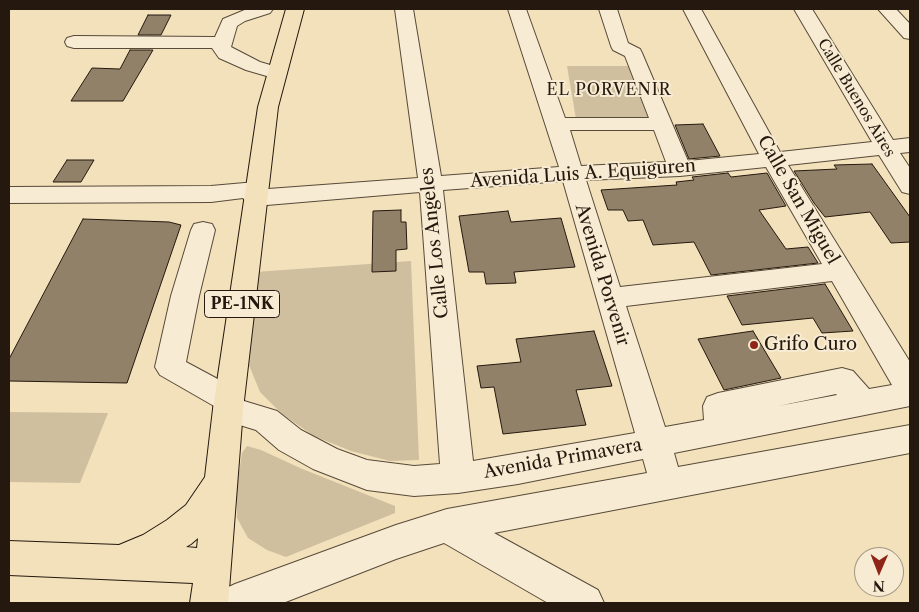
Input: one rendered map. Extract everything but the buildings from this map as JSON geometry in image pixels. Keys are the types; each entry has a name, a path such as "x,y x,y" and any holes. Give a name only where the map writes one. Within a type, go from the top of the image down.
{"main road":[{"name":"PE-1NK","path":"209,603 228,405 255,194 268,107 295,9"},
{"path":"119,562 156,547 179,532 198,516 220,483"},
{"path":"9,558 212,566"}],"street":[{"path":"264,9 239,17 229,23 221,48 226,54 277,73"},
{"name":"Calle Los Angeles","path":"404,9 430,184 458,478"},
{"name":"Avenida Porvenir","path":"517,9 557,124 667,484"},
{"path":"608,9 620,46 633,53 680,169"},
{"name":"Calle San Miguel","path":"692,9 773,159 910,388"},
{"name":"Calle Buenos Aires","path":"803,9 910,187"},
{"path":"887,9 910,34"},
{"path":"74,42 223,42"},
{"path":"557,124 662,124"},
{"name":"Avenida Luis A. Equiguren","path":"9,195 255,194 430,184 571,173 680,169 910,145"},
{"name":"Avenida Primavera","path":"203,230 170,368 228,405 266,420 290,440 325,459 367,475 414,482 458,478 518,469 910,394"},
{"path":"609,298 840,272"},
{"path":"235,603 396,542 447,526 910,438"},
{"path":"447,526 525,571 586,603"}],"shaded area":[{"path":"567,66 632,66 652,120 576,119"},
{"path":"411,261 419,460 390,461 351,451 314,436 282,414 260,392 249,365 255,272"},
{"path":"9,412 108,413 80,483 9,482"},
{"path":"247,446 261,450 300,468 395,506 395,513 286,557 267,550 248,538 237,518 237,486 242,453"}],"place":[{"name":"Grifo Curo","path":"754,345"}],"district":[{"name":"EL PORVENIR","path":"609,90"}]}
